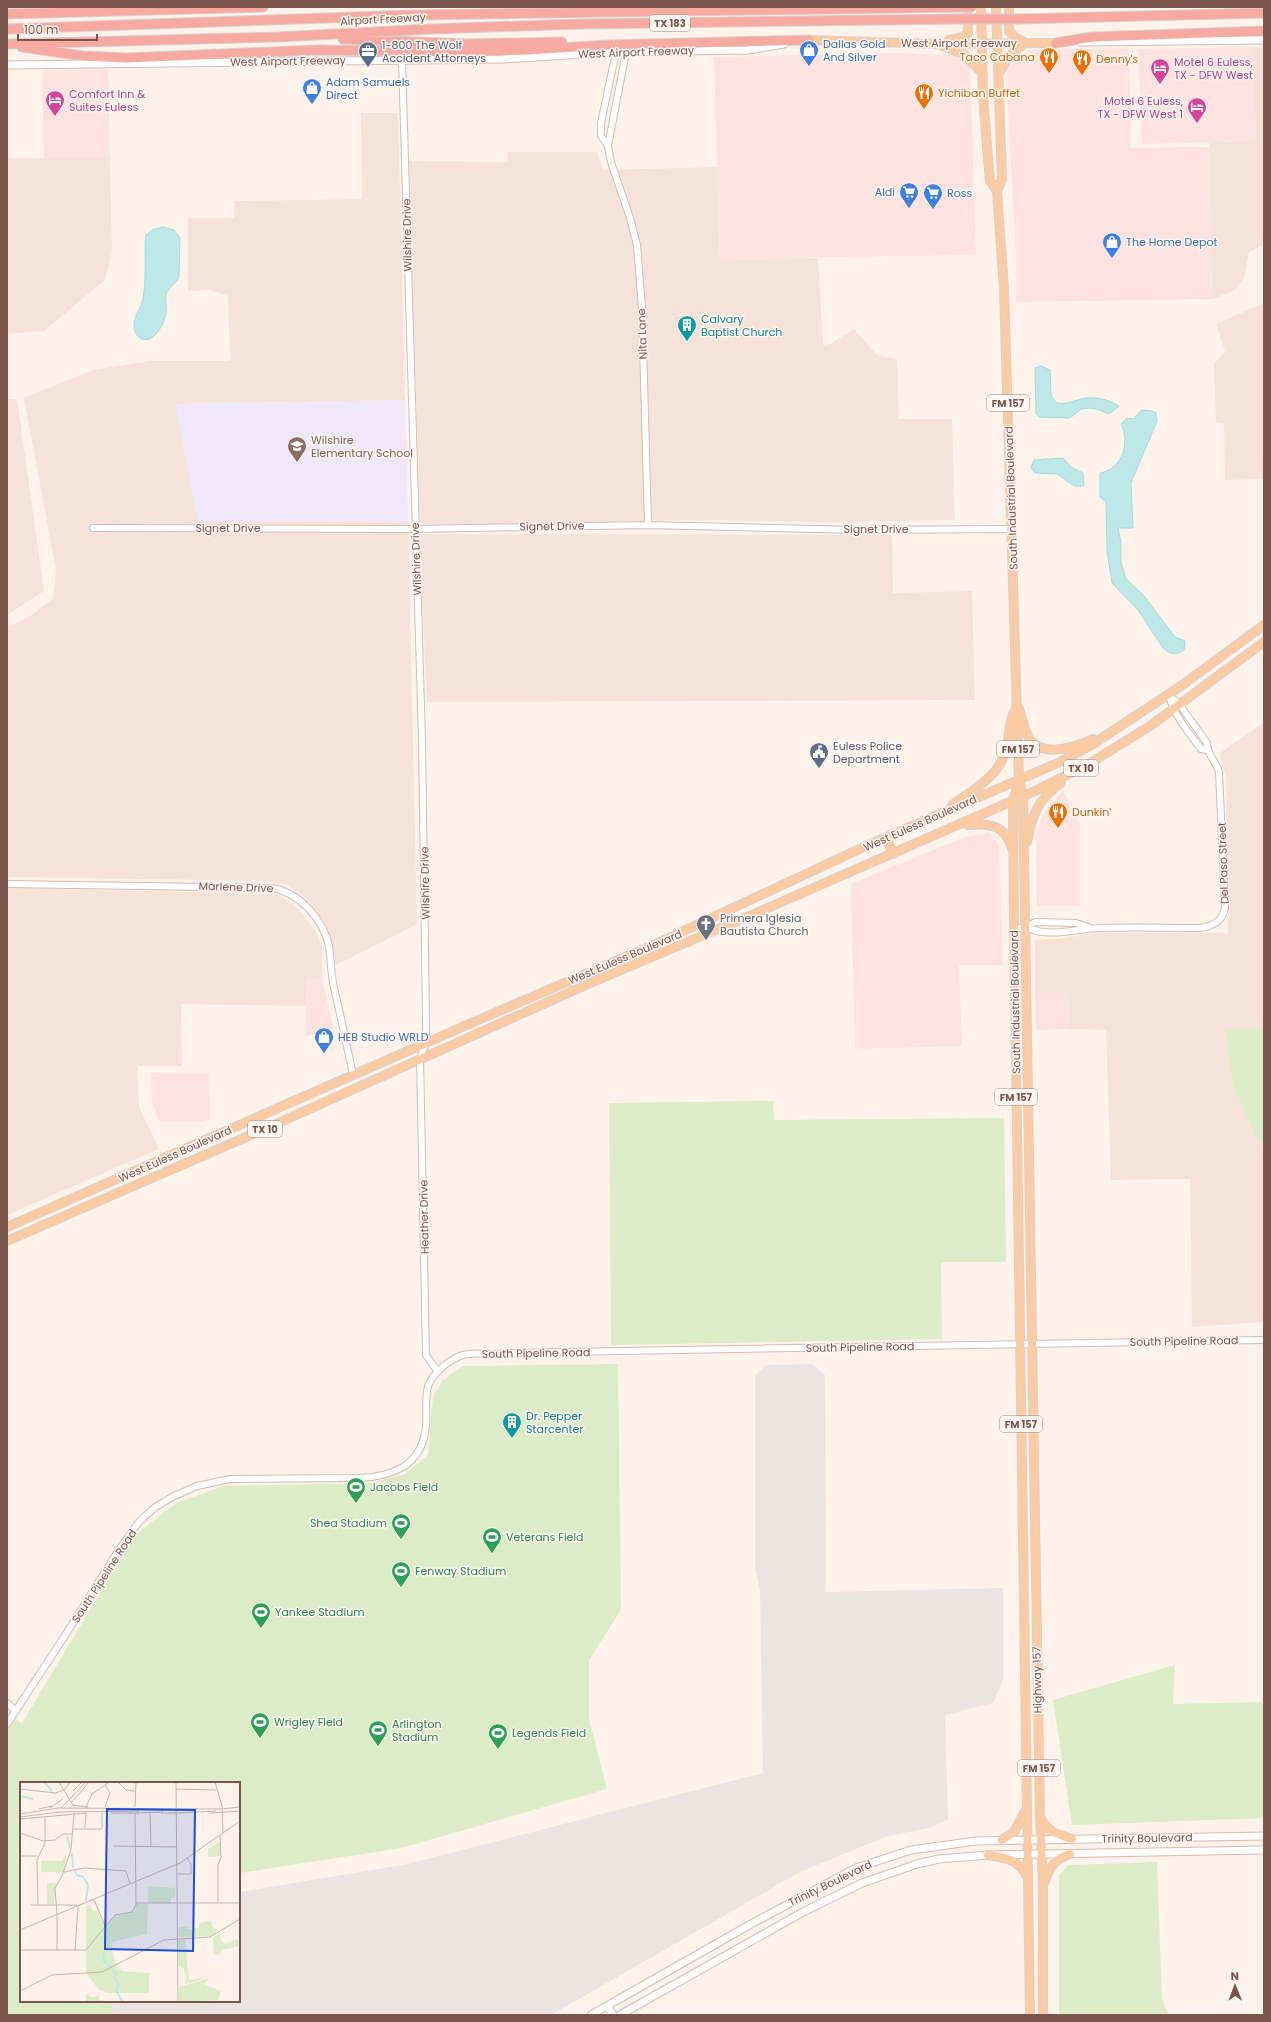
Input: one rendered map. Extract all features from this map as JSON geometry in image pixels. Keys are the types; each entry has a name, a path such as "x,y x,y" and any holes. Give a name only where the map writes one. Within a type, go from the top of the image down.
{"highway":[{"path":"7,14 263,7"},
{"path":"7,29 414,15 978,7"},
{"name":"Airport Freeway","path":"7,44 278,37 430,29 581,24 1019,19 1264,13"},
{"path":"1056,43 1092,37 1264,31"},
{"path":"278,37 467,44 810,40"},
{"path":"7,44 62,54 104,57 172,56 317,50 497,51 699,42"}],"main road":[{"path":"935,44 941,40 955,40 968,33 968,7"},
{"name":"South Industrial Boulevard","path":"978,7 982,44 990,181 997,192"},
{"path":"998,75 1010,55 1026,43 1016,38 1009,31 1009,7"},
{"name":"South Industrial Boulevard","path":"996,8 1002,179 997,192 1004,289 1019,780 1023,797 1033,1344"},
{"name":"West Airport Freeway","path":"7,65 503,58 616,52 748,50 810,40 982,44 1264,40"},
{"path":"935,44 965,55 983,74"},
{"name":"West Euless Boulevard","path":"7,1227 660,942 938,814 1060,762 1111,732 1168,694 1264,625"},
{"name":"West Euless Boulevard","path":"7,1241 268,1128 420,1058 588,984 894,854 1023,797 1087,765 1176,707 1264,642"},
{"path":"1016,697 1028,737 1038,746 1047,749 1068,748 1111,732"},
{"path":"938,814 988,780 994,773 1005,754 1012,715 1016,708"},
{"path":"1023,858 1035,810 1044,796 1087,765"},
{"name":"South Industrial Boulevard","path":"1019,780 1013,801 1020,1344"},
{"path":"960,825 988,824 1003,832 1010,842 1014,863"},
{"path":"886,838 894,854"},
{"path":"812,888 810,880 818,870"},
{"path":"1015,1046 1028,1046"},
{"name":"Highway 157","path":"1020,1344 1030,2015"},
{"name":"Highway 157","path":"1033,1344 1040,1817 1043,1887 1043,2015"},
{"path":"1002,1840 1014,1832 1027,1808"},
{"path":"1040,1817 1047,1829 1056,1835 1072,1839"},
{"name":"Trinity Boulevard","path":"591,2015 771,1913 856,1868 891,1855 951,1843 1002,1840 1264,1836"},
{"path":"1166,1838 1166,1852"},
{"name":"Trinity Boulevard","path":"620,2015 777,1926 862,1883 939,1859 988,1855 1264,1850"},
{"path":"1043,1887 1049,1869 1055,1861 1070,1854"},
{"path":"988,1855 1012,1860 1021,1866 1029,1880"},
{"path":"771,1913 777,1926"},
{"path":"607,2006 612,2015"}],"street":[{"name":"Nita Lane","path":"616,52 601,123 601,136 608,146 611,162 630,218 638,258 648,525"},
{"name":"Nita Lane","path":"608,146 611,136 611,123 622,79 626,52"},
{"name":"Wilshire Drive","path":"402,59 425,873 426,1043 420,1058"},
{"name":"Signet Drive","path":"93,528 415,529 648,525 859,530 1012,529"},
{"name":"Del Paso Street","path":"1014,929 1026,927 1035,922 1076,923 1091,928 1200,928 1209,926 1221,918 1225,908 1220,782 1216,764 1207,750 1200,749 1168,694"},
{"name":"Marlene Drive","path":"7,884 272,888 289,892 300,899 324,931 328,945 333,984 353,1075"},
{"name":"Del Paso Street","path":"1026,927 1034,932 1079,932 1091,928"},
{"name":"Heather Drive","path":"420,1058 426,1355 438,1372"},
{"name":"South Pipeline Road","path":"7,1724 118,1551 139,1522 154,1508 172,1497 197,1486 230,1479 361,1478 382,1476 393,1473 408,1463 423,1442 427,1416 427,1390 438,1372 453,1359 469,1354 1264,1340"},
{"path":"7,1703 16,1711"}],"shaded area":[{"path":"1252,47 1264,47 1264,245 1249,252 1244,278 1234,291 1212,299 1209,142 1255,141"},
{"path":"1252,47 1255,141 1142,144 1138,49"},
{"path":"1129,48 1131,148 1209,147 1212,299 1016,302 1016,255 1006,73 1010,65 1032,50"},
{"path":"895,53 951,55 970,66 976,255 720,259 714,57"},
{"path":"108,69 110,158 44,158 42,71"},
{"path":"361,113 398,113 405,400 176,404 198,521 408,520 417,924 336,965 326,924 310,903 289,885 267,881 7,877 7,627 27,618 53,599 56,570 24,398 93,370 151,361 230,361 228,296 211,290 188,291 188,218 234,218 234,201 362,199"},
{"path":"508,152 597,152 603,170 717,167 720,259 818,258 823,345 830,344 854,329 877,355 897,359 899,419 952,419 955,520 830,522 697,520 426,525 420,522 409,161 507,162"},
{"path":"7,158 110,158 112,252 105,280 44,331 7,334"},
{"path":"1264,303 1264,479 1225,480 1224,423 1216,422 1214,364 1225,351 1216,324"},
{"path":"7,399 17,399 44,591 7,615"},
{"name":"Wilshire Elementary School","path":"405,400 408,522 198,521 175,404"},
{"path":"419,534 892,535 893,593 972,591 975,700 427,702"},
{"path":"1264,722 1264,1029 1225,1030 1257,1138 1264,1147 1264,1322 1192,1327 1190,1179 1111,1180 1106,1030 1069,1029 1068,993 1035,993 1035,940 1065,938 1095,933 1228,933 1226,776 1220,753"},
{"path":"1063,790 1080,824 1080,906 1037,906 1036,837 1043,815"},
{"path":"989,833 999,844 1003,965 959,965 962,1046 855,1049 851,884 965,837"},
{"path":"7,888 277,894 295,906 314,928 322,946 322,978 307,978 306,1006 181,1004 182,1066 138,1066 139,1107 159,1149 7,1215"},
{"path":"307,978 322,978 333,1028 323,1033 305,1036"},
{"path":"1035,993 1068,993 1069,1029 1036,1030"},
{"path":"151,1073 209,1073 210,1119 201,1122 159,1122 152,1101"},
{"path":"813,1364 825,1375 826,1592 1003,1588 1003,1681 993,1703 945,1715 948,1819 932,1827 885,1837 800,1872 551,2015 113,2015 112,2002 240,2002 240,1892 403,1865 763,1773 760,1589 755,1568 755,1376 766,1365"}],"green space":[{"path":"1225,1029 1264,1029 1264,1147 1257,1138 1233,1085"},
{"path":"773,1101 774,1120 1004,1118 1006,1262 941,1262 942,1339 611,1345 609,1103"},
{"path":"618,1364 621,1610 589,1660 589,1719 607,1789 401,1848 240,1873 240,1782 20,1782 20,2002 112,2002 113,2015 7,2015 7,1716 22,1723 135,1535 176,1503 224,1486 370,1483 405,1474 428,1455 433,1396 443,1380 463,1366"},
{"path":"1175,1665 1173,1704 1264,1702 1264,1818 1072,1825 1053,1700"},
{"path":"1157,1862 1162,2000 1169,2015 1059,2015 1059,1875 1068,1865"}],"water":[{"path":"163,227 174,230 180,238 179,276 166,293 166,314 163,323 153,337 145,340 137,335 134,325 144,292 146,235 152,230"},
{"path":"1041,366 1050,370 1051,395 1056,403 1066,403 1086,398 1096,398 1106,400 1119,406 1109,414 1097,409 1088,408 1081,409 1070,418 1039,417 1036,414 1035,368"},
{"path":"1142,410 1156,413 1157,421 1131,483 1133,528 1118,528 1121,542 1121,563 1126,579 1144,596 1175,637 1185,641 1184,650 1176,654 1168,652 1163,648 1138,610 1112,583 1107,551 1106,502 1100,497 1100,473 1108,471 1114,466 1119,461 1122,454 1125,439 1121,424 1127,418 1133,419"},
{"path":"1063,458 1072,468 1083,473 1084,486 1074,486 1057,474 1035,473 1031,468 1034,460"}],"place":[{"name":"Dallas Gold And Silver","path":"809,67"},
{"name":"1-800 The Wolf Accident Attorneys","path":"368,68"},
{"name":"Taco Cabana","path":"1049,74"},
{"name":"Denny's","path":"1082,76"},
{"name":"Motel 6 Euless, TX - DFW West","path":"1160,85"},
{"name":"Adam Samuels Direct","path":"312,105"},
{"name":"Yichiban Buffet","path":"924,110"},
{"name":"Comfort Inn & Suites Euless","path":"55,117"},
{"name":"Motel 6 Euless, TX - DFW West 1","path":"1197,124"},
{"name":"Aldi","path":"909,209"},
{"name":"Ross","path":"933,210"},
{"name":"The Home Depot","path":"1112,259"},
{"name":"Calvary Baptist Church","path":"687,342"},
{"name":"Wilshire Elementary School","path":"297,463"},
{"name":"Euless Police Department","path":"819,769"},
{"name":"Dunkin'","path":"1058,829"},
{"name":"Primera Iglesia Bautista Church","path":"706,941"},
{"name":"HEB Studio WRLD","path":"324,1054"},
{"name":"Dr. Pepper Starcenter","path":"512,1439"},
{"name":"Jacobs Field","path":"356,1504"},
{"name":"Shea Stadium","path":"401,1540"},
{"name":"Veterans Field","path":"492,1554"},
{"name":"Fenway Stadium","path":"401,1588"},
{"name":"Yankee Stadium","path":"261,1629"},
{"name":"Wrigley Field","path":"260,1739"},
{"name":"Arlington Stadium","path":"378,1747"},
{"name":"Legends Field","path":"498,1750"}]}
